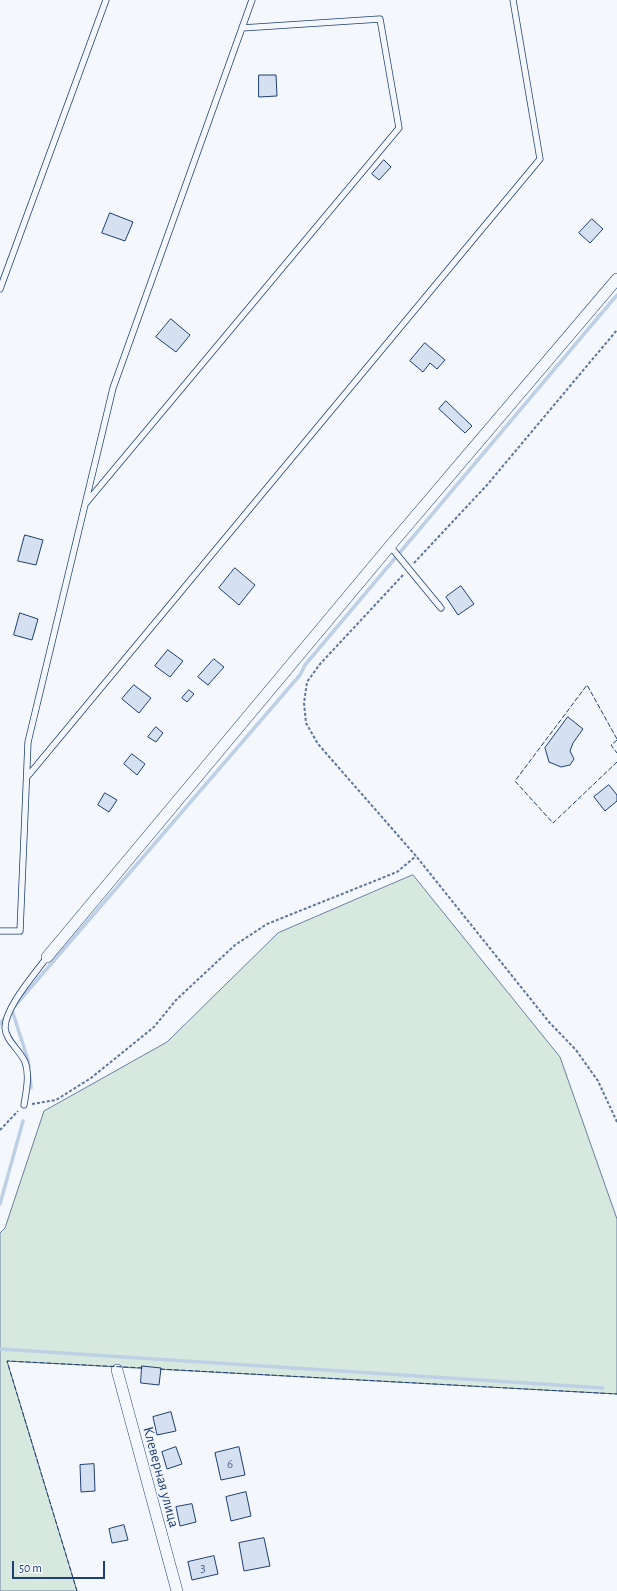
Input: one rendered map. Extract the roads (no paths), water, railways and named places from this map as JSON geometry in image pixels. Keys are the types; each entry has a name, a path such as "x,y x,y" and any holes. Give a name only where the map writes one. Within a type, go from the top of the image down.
{"street":[{"path":"47,957 390,546 617,279"},
{"name":"Клеверная улица","path":"117,1370 177,1591"}],"lane":[{"path":"0,289 106,0"},
{"path":"0,931 20,931 28,742 113,388 252,0"},
{"path":"26,777 540,159 512,0"},
{"path":"84,505 399,128 380,19 242,28"},
{"path":"390,546 441,608"},
{"path":"24,1105 27,1078 25,1063 7,1035 5,1028 7,1017 12,1005 47,957"}],"waterway":[{"path":"13,1008 300,675 305,665 617,295"},
{"path":"12,1010 29,1067"},
{"path":"0,1024 6,1016"},
{"path":"30,1077 31,1088"},
{"path":"0,1204 23,1121"},
{"path":"0,1349 603,1388"}]}
